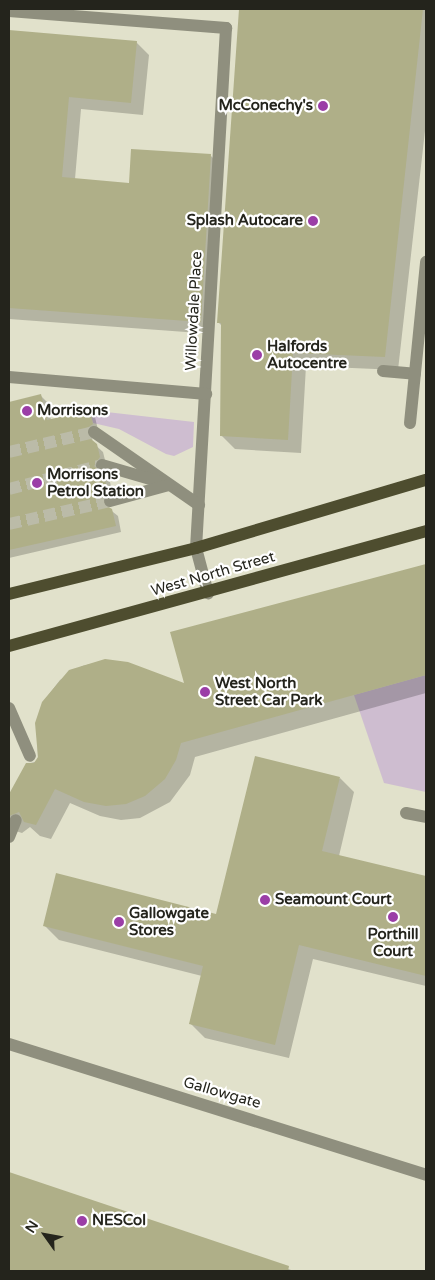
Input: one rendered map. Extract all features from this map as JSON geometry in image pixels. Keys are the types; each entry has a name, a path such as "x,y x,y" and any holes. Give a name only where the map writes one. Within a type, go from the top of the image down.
{"main road":[{"name":"West North Street","path":"9,594 196,548 426,480"},
{"name":"West North Street","path":"9,646 208,593 426,531"}],"street":[{"name":"Willowdale Place","path":"9,10 226,28 196,548 208,593"},
{"path":"410,423 426,262"},
{"path":"384,371 414,374"},
{"path":"9,377 206,394"},
{"path":"94,432 199,504"},
{"path":"102,465 169,485"},
{"path":"110,501 169,485"},
{"path":"9,708 30,756"},
{"path":"406,813 426,817"},
{"path":"9,837 16,820"},
{"name":"Gallowgate","path":"9,1044 246,1116 426,1175"}],"shaded area":[{"path":"89,410 194,422 193,447 174,456 166,454 119,429 93,423"},
{"path":"426,675 426,792 384,783 354,695"}],"building":[{"path":"239,9 423,9 385,357 293,353 288,440 220,436 221,323 217,323"},
{"path":"9,30 137,41 131,103 69,97 62,177 129,183 131,149 211,154 201,322 9,308"},
{"path":"41,394 47,420 90,410 93,424 87,428 86,435 97,444 100,457 94,466 104,474 108,493 102,503 112,509 116,526 9,550 9,402"},
{"name":"West North Street Car Park","path":"426,564 426,675 181,743 176,760 165,779 145,796 126,804 106,806 84,802 55,789 36,825 24,822 19,812 9,816 9,794 26,763 34,763 38,757 35,723 42,702 69,670 105,659 128,662 184,683 170,632"},
{"path":"255,756 340,777 322,851 426,876 426,976 299,945 275,1045 189,1024 203,966 43,926 56,873 216,914"},
{"name":"NESCol","path":"9,1172 289,1266 288,1271 9,1271"}],"tunnel":[{"path":"9,452 94,432"},
{"path":"9,489 102,465"},
{"path":"9,524 110,501"}],"place":[{"name":"McConechy's","path":"323,106"},
{"name":"Splash Autocare","path":"313,221"},
{"name":"Halfords Autocentre","path":"257,355"},
{"name":"Morrisons","path":"27,411"},
{"name":"Morrisons Petrol Station","path":"37,483"},
{"name":"West North Street Car Park","path":"205,692"},
{"name":"Seamount Court","path":"265,900"},
{"name":"Porthill Court","path":"393,917"},
{"name":"Gallowgate Stores","path":"119,922"},
{"name":"NESCol","path":"82,1221"}]}
